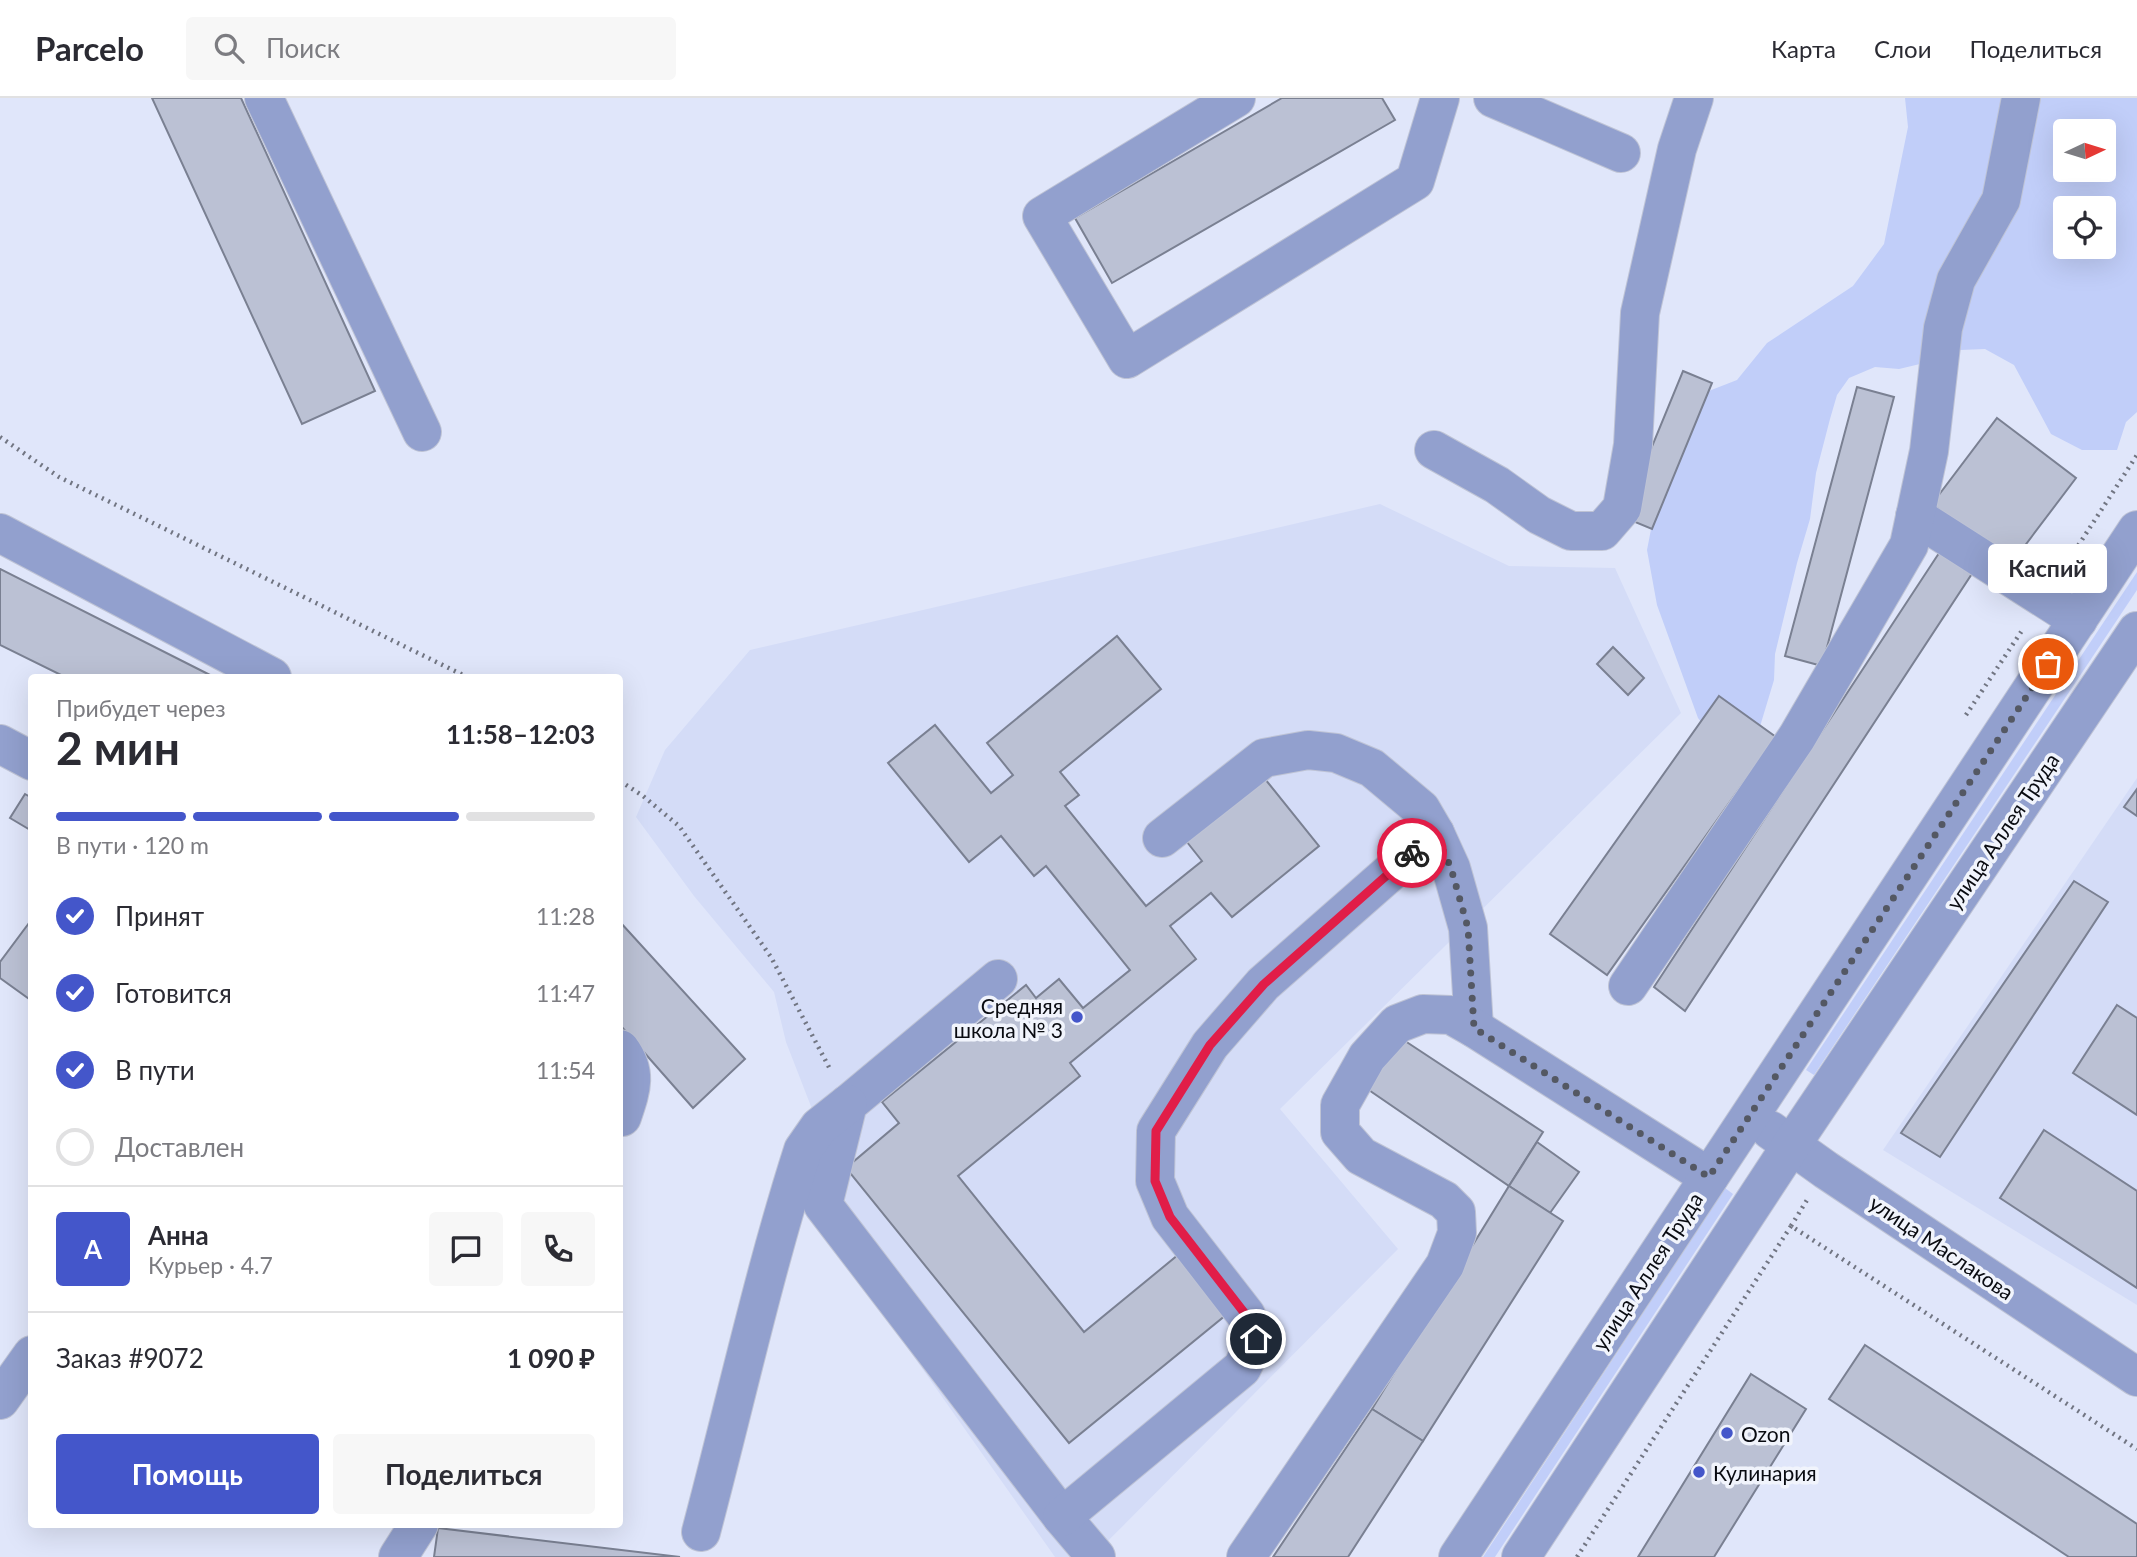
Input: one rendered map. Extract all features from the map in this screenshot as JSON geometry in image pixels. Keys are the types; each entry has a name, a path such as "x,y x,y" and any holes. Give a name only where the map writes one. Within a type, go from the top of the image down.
{"street":[{"path":"264,98 422,432"},
{"path":"1236,98 1042,216 1127,359 1415,181 1440,98"},
{"path":"1493,98 1621,153"},
{"path":"1434,450 1497,485 1539,515 1571,531 1602,531 1622,508 1633,445 1640,313 1677,149 1694,98"},
{"path":"1628,986 1797,737 1909,545 1929,451 1943,328 1956,280 2001,200 2021,98"},
{"path":"1915,516 2078,620"},
{"name":"улица Аллея Труда","path":"1458,1557 2137,530"},
{"path":"0,533 266,674"},
{"name":"улица Аллея Труда","path":"1521,1557 1792,1144 2137,631"},
{"path":"0,744 28,759"},
{"path":"1162,838 1264,758 1308,750 1336,753 1372,768 1421,809 1451,868 1468,928 1474,1028"},
{"path":"1062,1517 1242,1368 1256,1339 1246,1315 1170,1217 1155,1181 1156,1131 1210,1045 1264,984 1435,833"},
{"path":"701,1531 742,1377 754,1318 803,1150 819,1127 999,979"},
{"path":"1246,1557 1446,1265 1457,1233 1456,1212 1444,1200 1361,1156 1340,1132 1340,1105 1367,1057 1397,1024 1423,1014 1451,1015 1709,1177"},
{"path":"623,1053 630,1062 632,1089 623,1114"},
{"path":"848,1104 823,1205 1062,1517 1096,1557"},
{"name":"улица Маслакова","path":"1749,1116 2137,1377"},
{"path":"0,1400 28,1361"},
{"path":"398,1557 416,1528"}],"path":[{"path":"0,437 59,477 461,674"},
{"path":"623,783 643,796 679,827 771,957 848,1104"},
{"path":"1577,1557 1791,1226 2137,1449"}],"shaded area":[{"path":"1905,98 2137,98 2137,412 2126,422 2117,450 2082,450 2051,434 2014,365 1985,349 1960,350 1941,359 1899,369 1875,367 1849,378 1837,395 1816,473 1810,519 1775,654 1774,680 1755,743 1720,746 1698,718 1657,605 1647,550 1667,447 1696,396 1737,380 1767,343 1853,286 1884,244 1908,127"},
{"name":"Средняя школа № 3","path":"1380,504 1509,566 1615,568 1681,713 1280,1109 1398,1249 1092,1557 1055,1557 811,1211 819,1127 786,1042 774,992 694,896 636,817 665,750 750,650"},
{"path":"2137,572 2137,590 1814,1075 1806,1070"},
{"path":"2137,778 2137,1305 1883,1150"},
{"path":"1725,1188 1733,1194 1495,1557 1483,1557"}],"building":[{"path":"152,98 241,98 375,391 302,424"},
{"path":"1282,98 1382,98 1395,120 1112,283 1075,218"},
{"path":"1683,371 1712,383 1652,529 1623,517"},
{"path":"1857,387 1894,397 1822,666 1785,656"},
{"path":"1997,418 2076,478 2011,564 1932,504"},
{"path":"1943,547 1977,566 1685,1011 1654,987"},
{"path":"0,569 208,674 59,674 0,645"},
{"path":"1117,636 1161,689 1060,772 1079,795 1065,806 1146,906 1202,861 1183,837 1261,774 1319,846 1232,917 1211,893 1170,926 1196,959 1070,1063 1080,1076 958,1176 1084,1332 1184,1250 1232,1310 1069,1443 846,1168 899,1123 882,1102 1026,985 1036,998 1059,979 1083,1008 1130,970 1046,866 1034,876 1001,836 969,862 888,763 935,725 991,793 1013,775 987,743"},
{"path":"1613,647 1644,678 1628,695 1597,664"},
{"path":"1719,696 1776,737 1607,975 1550,934"},
{"path":"2137,789 2137,816 2124,807"},
{"path":"25,794 28,796 28,829 10,818"},
{"path":"2074,881 2108,902 1940,1157 1901,1133"},
{"path":"28,924 28,998 0,978 0,962"},
{"path":"623,925 745,1059 693,1108 623,1028"},
{"path":"2117,1005 2137,1018 2137,1115 2073,1073"},
{"path":"1396,1035 1543,1132 1509,1186 1363,1086"},
{"path":"2044,1130 2137,1191 2137,1288 2000,1198"},
{"path":"1537,1142 1579,1172 1550,1213 1509,1186"},
{"path":"1509,1186 1563,1221 1423,1441 1372,1409"},
{"path":"1865,1345 2137,1524 2137,1557 2069,1557 1829,1399"},
{"path":"1751,1374 1806,1409 1714,1557 1638,1557"},
{"path":"1372,1409 1423,1441 1348,1557 1273,1557"},
{"path":"438,1528 680,1557 434,1557"}],"way so far":[{"path":"1412,853 1435,833 1451,868 1468,928 1474,1028 1709,1177 2048,664"}],"place":[{"name":"Каспий","path":"2048,664"},
{"name":"Средняя школа № 3","path":"1077,1017"},
{"name":"Ozon","path":"1727,1433"},
{"name":"Кулинария","path":"1699,1472"}],"route":[{"path":"1256,1339 1246,1315 1170,1217 1155,1181 1156,1131 1210,1045 1264,984 1412,853"}]}
